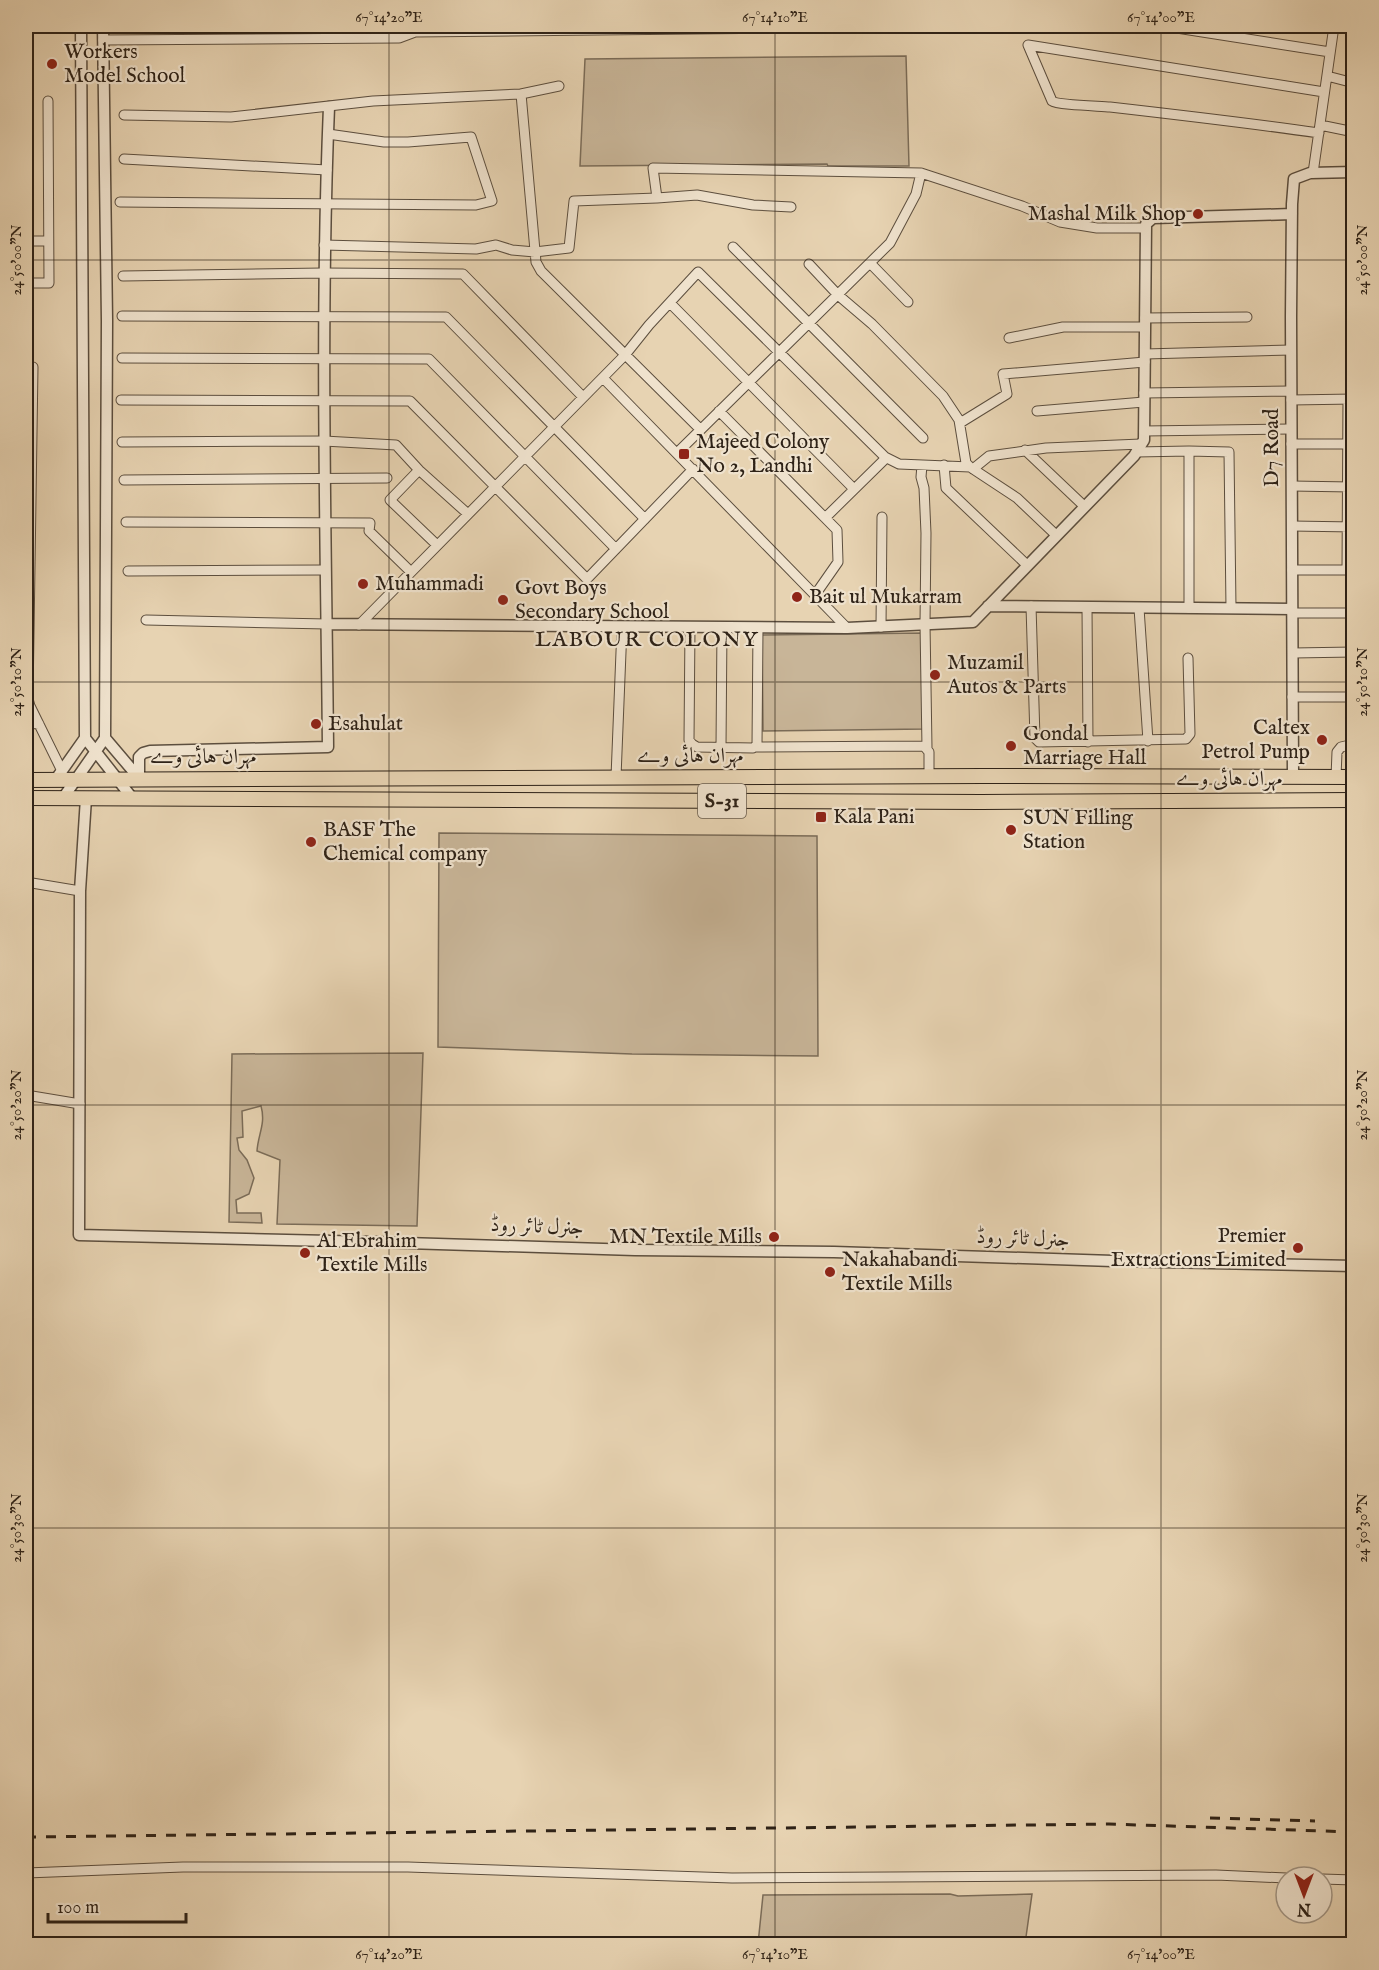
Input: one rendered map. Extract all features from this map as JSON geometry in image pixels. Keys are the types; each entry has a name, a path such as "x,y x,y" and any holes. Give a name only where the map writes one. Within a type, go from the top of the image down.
{"main road":[{"name":"مہران ہائی وے","path":"26,780 59,775 76,779 1353,777"},
{"path":"1058,801 1059,777"},
{"name":"مہران ہائی وے","path":"26,798 1353,800"}],"street":[{"path":"59,775 85,738 81,26"},
{"path":"63,798 105,738 107,321 103,26"},
{"path":"399,26 399,38"},
{"path":"103,40 399,38 415,29 966,26"},
{"path":"1164,26 1330,52"},
{"path":"1334,26 1313,173 1353,172"},
{"path":"1324,92 1028,45 1052,101 1056,104 1078,104 1353,132"},
{"path":"1327,76 1353,83"},
{"path":"124,115 231,117 330,107 373,100 521,94 559,86"},
{"path":"521,94 536,262 541,271 700,429"},
{"path":"26,283 49,283 48,101"},
{"path":"139,778 139,757 150,751 328,747 323,273 330,107"},
{"path":"120,202 476,204 492,201 471,137 384,142 328,134"},
{"path":"124,159 327,170"},
{"path":"657,198 653,168 921,173 1060,222 1097,228 1146,228"},
{"path":"677,453 890,243 916,194 921,173"},
{"name":"D7 Road","path":"1293,777 1292,214 1294,179 1313,173"},
{"path":"324,245 477,249 496,245 512,250 535,252 569,248 574,201 697,195 753,205 791,207"},
{"path":"146,620 359,625 758,628 881,627 973,621 1139,448 1144,440 1146,224 1153,218 1292,214"},
{"path":"26,241 48,241"},
{"path":"733,248 923,438"},
{"path":"870,263 908,302"},
{"path":"809,264 943,396 960,423 966,463 1017,498 1056,535"},
{"path":"359,625 603,378 698,272 886,458 899,464 971,468 989,456 1046,447 1229,452 1231,608"},
{"path":"123,276 323,273 463,274 583,397"},
{"path":"670,303 854,489"},
{"path":"122,316 446,317 645,519"},
{"path":"1009,338 1063,327 1247,316"},
{"path":"960,423 1007,394 1003,374 1145,358 1292,350"},
{"path":"122,358 429,359 616,549"},
{"path":"33,367 29,407 28,699 59,775"},
{"path":"603,378 847,628"},
{"path":"1037,411 1144,397 1291,395 1351,399 1350,570 1292,570"},
{"path":"121,400 410,401 587,579 693,469"},
{"path":"718,411 837,531 838,562 815,595"},
{"path":"1144,431 1291,429"},
{"path":"122,442 324,441 396,445 419,470 468,514"},
{"path":"1291,444 1351,444"},
{"path":"1025,450 1084,506"},
{"path":"1189,451 1189,608"},
{"path":"825,518 886,458"},
{"path":"922,465 926,533 925,624 929,777"},
{"path":"944,465 945,488 1026,565"},
{"path":"419,470 390,500 437,545"},
{"path":"124,480 387,478"},
{"path":"1292,486 1350,487"},
{"path":"881,627 882,517"},
{"path":"126,522 370,524 369,531 411,572"},
{"path":"1292,526 1350,526"},
{"path":"128,570 325,570"},
{"path":"988,606 1231,608 1353,613"},
{"path":"1031,606 1035,738 1039,742 1148,741 1188,738 1188,658"},
{"path":"1087,607 1088,742"},
{"path":"1139,608 1148,741"},
{"path":"616,777 622,627"},
{"path":"690,627 689,740 697,747 924,746 927,748"},
{"path":"721,747 722,627"},
{"path":"755,747 758,628"},
{"path":"1293,653 1353,652"},
{"path":"1292,697 1353,697"},
{"path":"26,723 39,724"},
{"path":"85,738 133,799"},
{"path":"105,738 139,778"},
{"path":"1336,777 1337,752 1341,747 1353,744"},
{"path":"26,1095 80,1104 80,891 86,798"},
{"path":"26,882 80,891"},
{"name":"جنرل ٹائر روڈ","path":"80,1104 79,1235 1353,1266"},
{"path":"26,1873 183,1867 408,1867 732,1878 1216,1875 1274,1877"},
{"path":"1334,1879 1353,1880"}],"shaded area":[{"path":"906,56 909,166 828,166 827,164 580,166 585,59"},
{"path":"924,633 925,729 763,731 762,635"},
{"path":"439,833 817,836 818,1056 632,1054 438,1047"},
{"path":"423,1053 417,1226 277,1224 280,1160 257,1151 262,1124 261,1106 242,1111 243,1137 237,1138 239,1150 247,1160 254,1178 249,1194 236,1200 237,1213 261,1213 262,1223 229,1222 232,1054"},
{"path":"950,1894 958,1896 1032,1894 1025,1944 758,1944 763,1895"}],"railway":[{"path":"1210,1818 1315,1821"},
{"path":"26,1837 1109,1824 1354,1832"}],"place":[{"name":"Workers Model School","path":"52,64"},
{"name":"Mashal Milk Shop","path":"1198,214"},
{"name":"Majeed Colony No 2, Landhi","path":"684,454"},
{"name":"Muhammadi","path":"363,584"},
{"name":"Bait ul Mukarram","path":"797,597"},
{"name":"Govt Boys Secondary School","path":"503,600"},
{"name":"Muzamil Autos & Parts","path":"935,675"},
{"name":"Esahulat","path":"316,724"},
{"name":"Caltex Petrol Pump","path":"1322,740"},
{"name":"Gondal Marriage Hall","path":"1011,746"},
{"name":"Kala Pani","path":"821,817"},
{"name":"SUN Filling Station","path":"1011,830"},
{"name":"BASF The Chemical company","path":"311,842"},
{"name":"MN Textile Mills","path":"774,1237"},
{"name":"Premier Extractions Limited","path":"1298,1248"},
{"name":"Al Ebrahim Textile Mills","path":"305,1253"},
{"name":"Nakahabandi Textile Mills","path":"830,1272"}],"district":[{"name":"LABOUR COLONY","path":"647,640"}]}
